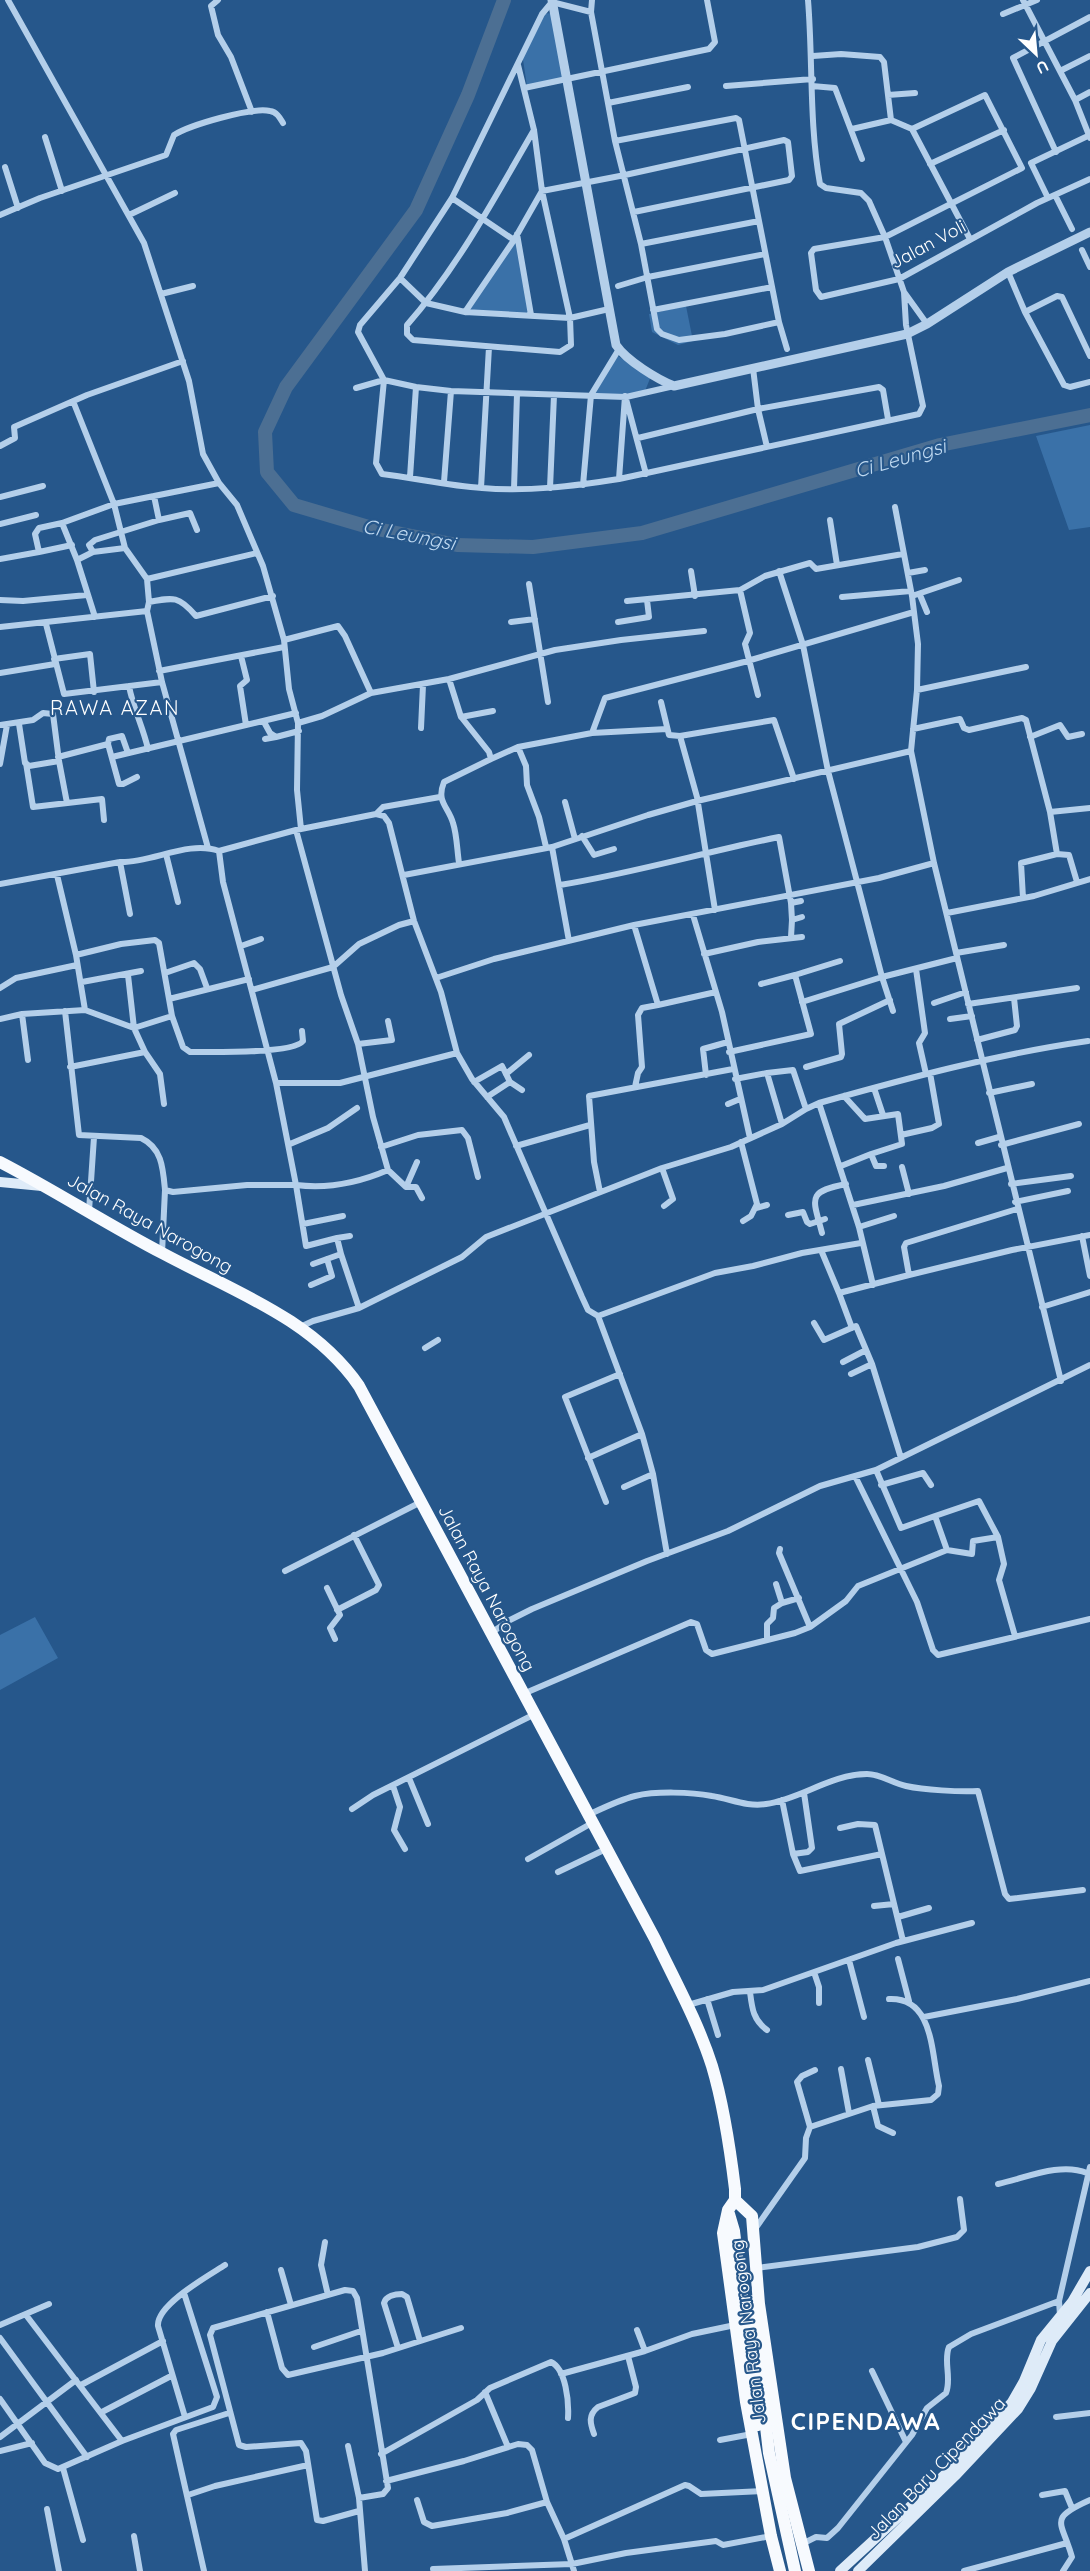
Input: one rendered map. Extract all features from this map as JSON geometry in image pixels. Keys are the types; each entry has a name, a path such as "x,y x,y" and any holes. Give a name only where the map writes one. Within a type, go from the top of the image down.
{"main road":[{"name":"Jalan Raya Narogong","path":"0,1162 162,1253 268,1307 300,1327 334,1354 359,1386 688,2005 705,2047 726,2120 736,2206 723,2233 752,2434 771,2536 780,2571"},
{"path":"0,1182 44,1186"},
{"name":"Jalan Raya Narogong","path":"736,2206 752,2216 759,2304 785,2478 809,2571"},
{"path":"736,2206 741,2223 762,2454 786,2571"},
{"name":"Jalan Baru Cipendawa","path":"858,2571 904,2519 1018,2409 1031,2388 1063,2319 1090,2271"},
{"name":"Jalan Baru Cipendawa","path":"1063,2319 1085,2306 1090,2293"},
{"path":"755,2366 769,2453 795,2571"},
{"name":"Jalan Baru Cipendawa","path":"840,2571 904,2519"},
{"path":"795,2571 789,2547 797,2525"}],"street":[{"path":"8,0 83,137 108,175 149,254 183,361 201,447 219,483 237,505 273,596 284,643 289,689 299,731 298,830 333,967 358,1044 388,1170 406,1187 416,1187 422,1198"},
{"path":"218,0 211,6 218,35 231,57 252,112"},
{"path":"592,0 591,12 615,141 634,212 653,310 660,332 679,340 725,334 779,322"},
{"path":"524,87 709,49 714,46 707,0"},
{"path":"808,0 813,56 814,154 820,184 826,188 861,194 869,201 885,237 904,292 927,324"},
{"path":"1003,14 1024,3 1037,0"},
{"path":"552,1 591,12"},
{"path":"552,1 542,14 452,198 400,278 358,330 384,380 376,466 382,474 481,488 550,488 583,485 646,474 919,414 923,406 907,334 904,292"},
{"path":"552,1 609,309 619,349 659,380 674,386"},
{"path":"1024,3 1075,100 1090,136 1031,163 1048,198"},
{"path":"1056,152 1013,59 1015,55 1090,17"},
{"path":"813,56 841,54 880,57 884,62 891,120"},
{"path":"1060,71 1090,56"},
{"path":"518,64 534,130 542,191 570,318 572,341 570,347 564,351 489,347 418,341 409,337 407,325 426,303 482,219 534,130"},
{"path":"726,86 813,78"},
{"path":"608,103 688,87"},
{"path":"812,87 835,88 862,159"},
{"path":"1075,100 1090,92"},
{"path":"888,95 915,93"},
{"path":"885,237 1022,168 985,95 912,129"},
{"path":"0,215 166,155 171,139 178,133 203,122 252,112 273,111 284,123"},
{"path":"615,141 736,118 740,122 779,322 787,349"},
{"path":"852,129 891,120 912,129 970,239"},
{"path":"930,164 1004,130"},
{"path":"45,137 62,191"},
{"path":"465,312 515,237 542,191 625,176 784,140 788,142 791,178 634,212"},
{"path":"5,167 18,208"},
{"name":"Jalan Voli","path":"885,237 813,250 811,254 816,290 821,297 899,279 1048,198 1090,179"},
{"path":"129,215 176,193"},
{"path":"1055,195 1071,229"},
{"path":"452,198 482,219 515,237 531,315"},
{"path":"641,244 759,221"},
{"path":"356,388 384,380 451,391 625,397 907,334 927,324 1008,272 1090,232"},
{"path":"1082,250 1090,267"},
{"path":"618,286 648,277 765,254"},
{"path":"1008,272 1025,312 1064,385 1070,387 1090,382"},
{"path":"400,278 426,303 465,312 570,318 609,309"},
{"path":"161,294 193,286"},
{"path":"653,310 772,287"},
{"path":"1025,312 1057,296 1062,297 1090,356"},
{"path":"481,488 489,347"},
{"path":"583,485 591,395 619,349"},
{"path":"0,446 15,438 14,427 73,401 183,361"},
{"path":"753,368 758,409 767,447"},
{"path":"410,477 416,387"},
{"path":"638,438 758,409 879,387 883,390 888,419"},
{"path":"444,482 451,391"},
{"path":"514,489 517,394"},
{"path":"550,488 554,395"},
{"path":"625,397 646,474"},
{"path":"619,479 625,397"},
{"path":"73,401 114,504 125,548 147,579 149,602 147,611 159,671 208,848"},
{"path":"39,552 35,531 39,528 62,523 114,504 219,483"},
{"path":"0,497 43,486"},
{"path":"154,496 159,520"},
{"path":"895,507 908,573 918,644 917,690 911,752 934,863 999,1137 1061,1381"},
{"path":"93,552 89,545 92,541 190,513 197,530"},
{"path":"0,524 36,515"},
{"path":"830,520 837,565"},
{"path":"62,523 72,545 95,617"},
{"path":"0,558 72,545"},
{"path":"77,560 93,552 125,548"},
{"path":"147,579 257,554"},
{"path":"627,601 740,590 779,571 808,563 816,569 903,554"},
{"path":"908,573 925,570"},
{"path":"691,571 695,596"},
{"path":"779,571 803,645 828,771 893,1011"},
{"path":"842,597 911,593 920,595 959,580"},
{"path":"529,584 549,702"},
{"path":"740,590 750,633 745,641 758,695"},
{"path":"0,600 23,601 87,595"},
{"path":"920,595 927,612"},
{"path":"149,602 171,597 178,599 196,616 273,596"},
{"path":"618,622 649,617 647,600"},
{"path":"0,627 46,624 147,611"},
{"path":"592,733 605,698 803,645 914,612"},
{"path":"511,622 535,619"},
{"path":"46,624 64,694 162,682"},
{"path":"159,671 241,656 338,626 345,636 371,693"},
{"path":"298,723 322,716 371,693 423,685 541,654 621,639 704,631"},
{"path":"0,673 90,654 94,692"},
{"path":"241,656 247,680 240,686 246,725"},
{"path":"917,690 1026,667"},
{"path":"449,679 459,716 489,752 491,759"},
{"path":"421,728 423,685"},
{"path":"129,686 134,710 144,732 148,749"},
{"path":"660,702 667,729 672,737 774,720 794,779"},
{"path":"462,718 493,711"},
{"path":"0,764 4,725 37,719 44,713 53,714 67,804"},
{"path":"112,758 296,713"},
{"path":"913,729 960,719 963,728 969,730 1022,718 1026,721 1050,812 1057,854"},
{"path":"264,722 270,733 276,737"},
{"path":"19,724 33,807 102,799 104,820"},
{"path":"1030,736 1059,725 1068,737 1082,735"},
{"path":"459,863 454,824 440,797 444,782 518,747 592,733 667,729"},
{"path":"265,740 299,731"},
{"path":"128,753 122,736 109,739 108,744 119,784 137,777"},
{"path":"680,736 697,801 715,910"},
{"path":"26,763 29,766 108,744"},
{"path":"518,747 525,766 527,785 560,885 569,941"},
{"path":"404,875 549,847 697,801 911,752"},
{"path":"0,884 166,854 208,848 219,851 298,830 376,813 383,807 440,797"},
{"path":"565,802 579,838 593,855 614,849"},
{"path":"1050,812 1090,808"},
{"path":"376,813 387,820 404,875 414,921 436,978 457,1053 474,1082 504,1117 588,1310 598,1316 642,1434 653,1474 667,1554"},
{"path":"560,885 634,872 706,852 778,837 791,903 791,937"},
{"path":"219,851 223,882 241,945 290,1144 306,1246 350,1236"},
{"path":"166,854 178,902"},
{"path":"1023,898 1020,864 1057,854 1070,857 1077,882"},
{"path":"120,862 130,914"},
{"path":"436,978 494,959 634,925 859,882 934,863"},
{"path":"57,875 82,982 86,1010"},
{"path":"947,913 1023,898 1090,879"},
{"path":"791,903 801,901"},
{"path":"693,915 716,992 750,1138"},
{"path":"792,920 802,917"},
{"path":"252,990 333,967 359,944 399,925 414,921"},
{"path":"634,925 658,1005"},
{"path":"704,954 791,937 802,937"},
{"path":"241,945 261,939"},
{"path":"76,955 121,944 155,940 159,943 172,1016 186,1052 267,1050 300,1045 303,1041 302,1031"},
{"path":"802,1002 957,955 1004,945"},
{"path":"761,984 840,961"},
{"path":"165,973 194,963 200,969 207,988"},
{"path":"0,988 16,978 77,965"},
{"path":"901,1135 932,1128 939,1124 919,1043 925,1033 916,969"},
{"path":"82,982 141,971"},
{"path":"128,975 134,1028 145,1052 160,1074 164,1104"},
{"path":"729,1052 809,1036 811,1031 795,975"},
{"path":"170,999 249,979"},
{"path":"968,1004 1077,988"},
{"path":"634,1087 642,1067 638,1015 642,1008 716,992"},
{"path":"934,1003 966,992"},
{"path":"977,1040 1015,1030 1017,1026 1014,998"},
{"path":"807,1067 841,1057 838,1025 890,1000"},
{"path":"0,1019 21,1014 86,1010 134,1028 172,1016"},
{"path":"65,1011 79,1135 141,1138 156,1148 163,1166 165,1190 162,1253"},
{"path":"21,1014 28,1060"},
{"path":"950,1019 972,1016"},
{"path":"358,1044 392,1040 388,1021"},
{"path":"300,1327 359,1308 462,1257 486,1237 545,1212 640,1179 663,1168 741,1142 819,1104 928,1073 1045,1047 1088,1041"},
{"path":"706,1075 703,1049 728,1042"},
{"path":"70,1067 145,1052"},
{"path":"276,1083 340,1083 457,1053"},
{"path":"506,1074 529,1055"},
{"path":"474,1082 501,1066 510,1082 522,1090"},
{"path":"600,1192 590,1125 589,1096 733,1070"},
{"path":"735,1079 793,1070 806,1109"},
{"path":"768,1073 782,1124"},
{"path":"487,1097 510,1082"},
{"path":"989,1093 1032,1084"},
{"path":"874,1088 883,1115"},
{"path":"841,1166 900,1145 901,1135 897,1113 865,1119 844,1096"},
{"path":"728,1104 740,1099"},
{"path":"819,1104 853,1205 873,1285"},
{"path":"290,1144 328,1128 357,1108"},
{"path":"1001,1145 1079,1124"},
{"path":"516,1146 590,1125"},
{"path":"381,1147 418,1135 462,1130 468,1138 478,1176"},
{"path":"89,1211 94,1137"},
{"path":"978,1143 999,1137"},
{"path":"741,1142 756,1208"},
{"path":"870,1154 876,1166 884,1166"},
{"path":"406,1187 417,1162"},
{"path":"902,1167 909,1194"},
{"path":"663,1168 673,1199 664,1206"},
{"path":"853,1205 909,1194 1007,1168"},
{"path":"165,1190 173,1192 246,1185 296,1185 319,1188 371,1178 388,1170"},
{"path":"1011,1184 1071,1176"},
{"path":"822,1233 822,1220 814,1204 817,1195 826,1187 846,1184"},
{"path":"909,1275 904,1247 906,1244 1016,1205 1068,1191"},
{"path":"743,1221 751,1216 756,1208 767,1205"},
{"path":"788,1215 803,1212 808,1223 822,1220"},
{"path":"303,1224 343,1216"},
{"path":"859,1227 894,1216"},
{"path":"839,1293 1027,1247 1090,1235"},
{"path":"1082,1236 1090,1276"},
{"path":"337,1238 359,1308"},
{"path":"598,1316 716,1273 861,1243"},
{"path":"821,1250 852,1328"},
{"path":"313,1264 341,1254"},
{"path":"311,1285 332,1276 333,1272 327,1259"},
{"path":"1042,1307 1090,1292"},
{"path":"814,1323 824,1340 856,1326 872,1364 901,1458"},
{"path":"425,1348 438,1340"},
{"path":"843,1362 866,1350"},
{"path":"851,1374 872,1364"},
{"path":"491,1633 532,1609 728,1531 832,1481 876,1470 1090,1365"},
{"path":"606,1502 565,1397 620,1374"},
{"path":"588,1458 642,1434"},
{"path":"876,1470 901,1528 979,1502 998,1537 1005,1564 999,1580 1015,1636"},
{"path":"881,1485 923,1473 931,1485"},
{"path":"624,1487 653,1474"},
{"path":"855,1476 917,1602 933,1650 938,1655 1090,1619"},
{"path":"285,1571 421,1502"},
{"path":"935,1516 946,1550"},
{"path":"337,1610 376,1590 379,1585 354,1535"},
{"path":"523,1695 691,1622 696,1624 706,1650 712,1654 795,1633 810,1627 846,1601 858,1586 946,1550 972,1554 972,1541 998,1537"},
{"path":"780,1550 779,1553 810,1627"},
{"path":"776,1584 782,1603"},
{"path":"327,1588 339,1619 329,1629 335,1640"},
{"path":"768,1638 767,1624 773,1618 774,1608 799,1598"},
{"path":"352,1809 373,1795 533,1715"},
{"path":"528,1859 590,1819 635,1796 701,1794 754,1805 782,1800 843,1777 865,1774 878,1775 908,1787 959,1792 978,1791 1006,1897 1015,1899 1083,1890"},
{"path":"409,1778 428,1824"},
{"path":"393,1786 400,1807 394,1830 405,1850"},
{"path":"793,1854 809,1852 812,1846 804,1793"},
{"path":"782,1800 793,1854 800,1871 882,1854"},
{"path":"840,1828 858,1824 875,1825 903,1941"},
{"path":"558,1872 606,1849"},
{"path":"874,1906 894,1904"},
{"path":"898,1917 929,1908"},
{"path":"688,2005 733,1992 763,1990 903,1941 972,1923"},
{"path":"898,1959 909,2001"},
{"path":"849,1960 864,2017"},
{"path":"814,1972 819,1987 819,2003"},
{"path":"924,2017 1017,1999 1090,1981"},
{"path":"750,1992 758,2023 767,2030"},
{"path":"707,1999 718,2035"},
{"path":"810,2127 876,2105 931,2100 938,2094 939,2085 924,2017 909,2001 889,1999"},
{"path":"868,2060 878,2126 893,2133"},
{"path":"841,2069 849,2113"},
{"path":"754,2231 804,2161 810,2127 797,2082 802,2076 815,2070"},
{"path":"998,2184 1058,2170 1089,2170 1059,2301 1063,2319"},
{"path":"757,2268 918,2247 957,2237 964,2230 960,2199"},
{"path":"325,2242 321,2265 327,2295"},
{"path":"185,2417 158,2326 159,2315 184,2293 225,2265"},
{"path":"281,2270 291,2305"},
{"path":"359,2498 382,2494 387,2490 356,2296 353,2291 350,2289 216,2326 210,2332 229,2413 241,2446 299,2442 306,2451 317,2520 323,2521 359,2511"},
{"path":"0,2399 49,2466 63,2468 122,2441 210,2409 217,2400 184,2293"},
{"path":"398,2348 384,2303 392,2296 402,2294 408,2298 420,2341"},
{"path":"802,2544 816,2537 827,2538 838,2528 906,2442 927,2408 948,2390 947,2351 951,2345 977,2332 1059,2301"},
{"path":"0,2325 49,2304"},
{"path":"267,2312 286,2374 398,2348 461,2328"},
{"path":"26,2315 122,2441"},
{"path":"561,2374 645,2351 692,2334 735,2325"},
{"path":"637,2330 645,2351"},
{"path":"314,2347 361,2331"},
{"path":"0,2338 87,2457"},
{"path":"0,2437 46,2402 78,2382 163,2341"},
{"path":"594,2434 590,2417 597,2407 635,2393 636,2387 628,2356"},
{"path":"381,2454 477,2400 494,2386 551,2362 556,2365 561,2374 568,2399 568,2418"},
{"path":"872,2371 906,2442"},
{"path":"102,2412 171,2376"},
{"path":"485,2392 508,2447"},
{"path":"204,2571 173,2433 229,2413"},
{"path":"1056,2417 1090,2413"},
{"path":"720,2440 752,2434"},
{"path":"0,2451 32,2443"},
{"path":"386,2481 522,2443 530,2447 547,2502 564,2539 573,2568"},
{"path":"348,2446 359,2498 365,2571"},
{"path":"188,2495 214,2486 308,2465"},
{"path":"63,2468 83,2540"},
{"path":"564,2539 685,2485 700,2494 763,2491"},
{"path":"1042,2495 1065,2491 1072,2508"},
{"path":"417,2500 424,2522 432,2526 507,2513 547,2502"},
{"path":"1063,2571 1072,2557 1060,2525 1063,2516 1072,2508 1090,2500"},
{"path":"47,2509 59,2571"},
{"path":"134,2536 140,2571"},
{"path":"433,2569 573,2568 626,2553 716,2541 723,2545 771,2536"},
{"path":"964,2571 980,2569 1066,2544"}],"shaded area":[{"path":"551,13 565,80 527,86 522,53 542,14"},
{"path":"517,234 531,315 465,312"},
{"path":"686,306 693,341 678,345 652,332 649,314"},
{"path":"618,356 651,376 643,396 589,397"},
{"path":"1090,425 1090,527 1069,530 1036,436"},
{"path":"35,1617 58,1658 0,1690 0,1635"}],"waterway":[{"name":"Ci Leungsi","path":"504,0 468,95 416,210 286,387 265,432 267,472 294,505 372,528 457,545 533,547 642,533 940,445 1090,415"}],"district":[{"name":"RAWA AZAN","path":"115,707"},
{"name":"CIPENDAWA","path":"866,2421"}]}
